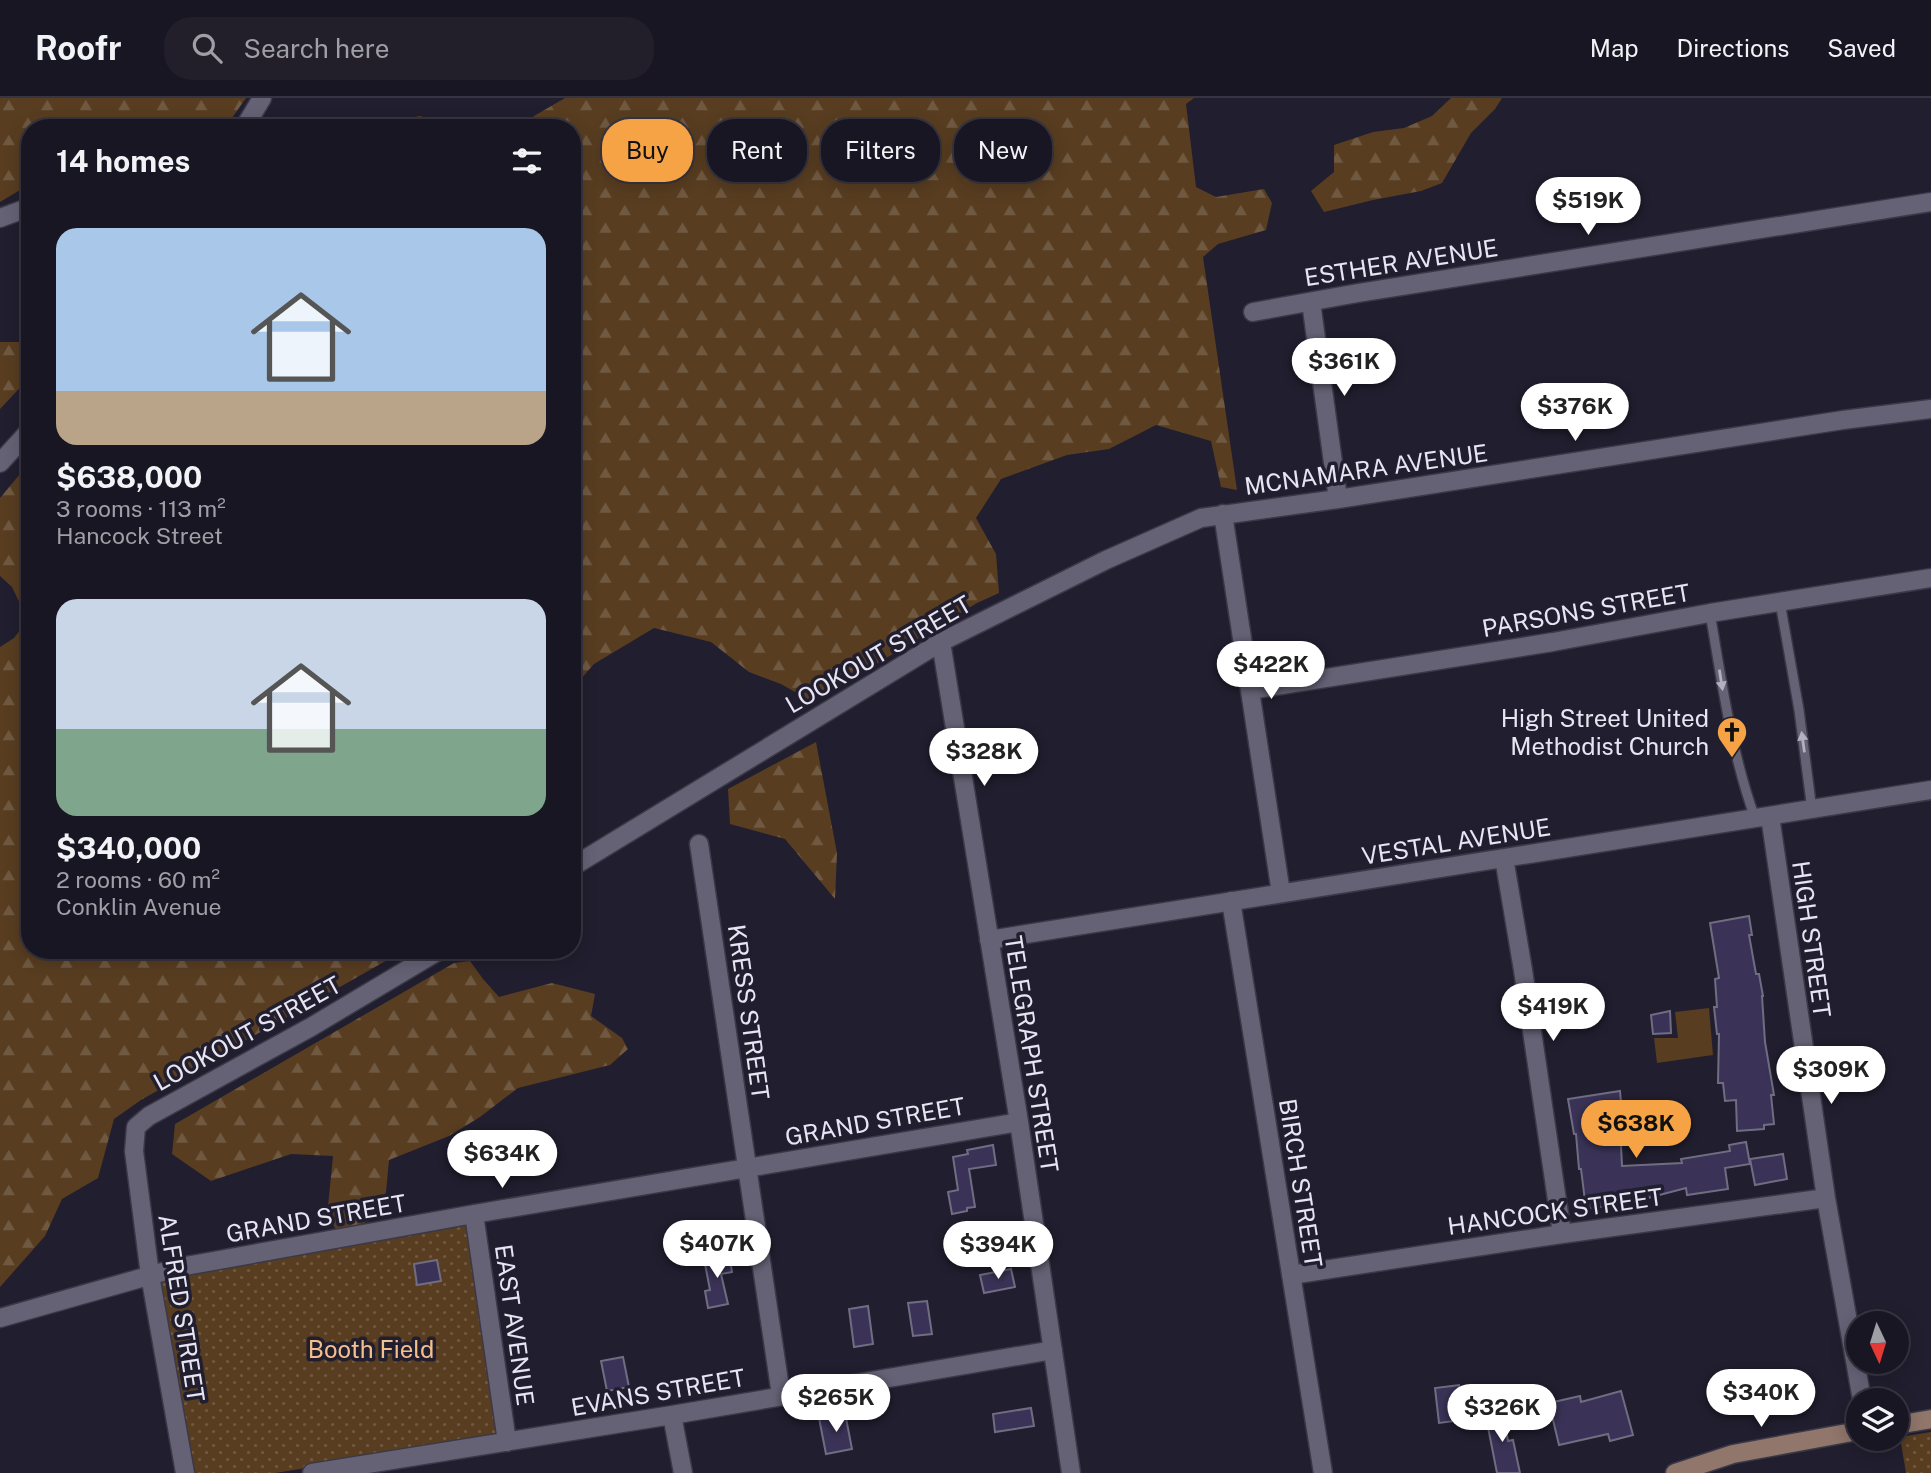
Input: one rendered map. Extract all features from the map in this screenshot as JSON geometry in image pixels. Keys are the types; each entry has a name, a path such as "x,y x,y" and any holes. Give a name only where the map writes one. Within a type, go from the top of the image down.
{"main road":[{"path":"1909,1423 1931,1419"},
{"path":"1675,1473 1733,1454 1846,1433"}],"street":[{"path":"249,119 262,98"},
{"name":"ESTHER AVENUE","path":"1253,312 1931,202"},
{"path":"0,218 21,211"},
{"path":"1311,302 1338,499"},
{"name":"MCNAMARA AVENUE","path":"1223,514 1931,410"},
{"path":"0,463 21,439"},
{"path":"1223,514 1281,893"},
{"name":"LOOKOUT STREET","path":"581,861 941,642 1106,560 1201,518 1223,514"},
{"name":"PARSONS STREET","path":"1250,690 1931,578"},
{"name":"TELEGRAPH STREET","path":"941,642 1071,1473"},
{"name":"VESTAL AVENUE","path":"989,940 1931,790"},
{"name":"HIGH STREET","path":"1763,817 1860,1388"},
{"name":"KRESS STREET","path":"699,844 782,1395"},
{"path":"1504,858 1562,1234"},
{"name":"BIRCH STREET","path":"1231,901 1323,1473"},
{"name":"LOOKOUT STREET","path":"134,1151 136,1127 149,1116 311,1027 425,959"},
{"name":"GRAND STREET","path":"0,1318 180,1267 1018,1122"},
{"name":"ALFRED STREET","path":"134,1151 150,1275 185,1473"},
{"name":"HANCOCK STREET","path":"1291,1275 1826,1198"},
{"name":"EAST AVENUE","path":"474,1214 507,1442"},
{"name":"EVANS STREET","path":"312,1473 1053,1350"},
{"path":"672,1415 683,1473"}],"lane":[{"path":"1780,602 1799,710 1812,810"},
{"path":"1710,613 1730,735 1744,788 1763,817"}],"green space":[{"path":"0,98 246,98 231,119 21,119 21,189 0,202"},
{"path":"565,98 1194,98 1186,104 1196,187 1216,197 1264,189 1272,203 1266,230 1218,244 1203,257 1237,490 1221,487 1211,441 1156,425 1109,449 1067,455 1001,479 976,518 996,554 999,593 977,603 845,683 809,700 781,684 749,672 711,642 654,628 594,664 581,679 581,119 531,119"},
{"path":"1451,98 1502,98 1471,133 1442,183 1421,191 1324,212 1311,191 1334,172 1334,145 1373,132 1404,128 1432,116"},
{"path":"420,116 429,119 405,119"},
{"path":"0,342 21,342 21,387 0,409"},
{"path":"21,473 21,606 12,587 0,576 0,498"},
{"path":"21,629 21,959 389,959 141,1100 114,1119 98,1178 62,1199 45,1236 0,1287 0,647 14,638"},
{"path":"816,742 837,853 835,899 785,839 730,824 728,789"},
{"path":"470,961 499,997 552,983 595,994 591,1016 622,1038 628,1049 610,1065 518,1088 480,1117 449,1136 389,1160 386,1192 375,1219 338,1232 327,1216 333,1156 291,1154 211,1181 172,1154 175,1124 454,963"},
{"path":"1709,1008 1713,1055 1657,1063 1654,1038 1678,1038 1675,1012"},
{"name":"Booth Field","path":"469,1222 501,1437 275,1473 191,1473 158,1278"},
{"path":"1931,1432 1931,1473 1906,1473 1902,1451 1909,1451 1909,1436"}],"building":[{"path":"1749,916 1752,935 1749,935 1763,996 1765,1042 1774,1095 1771,1095 1774,1124 1764,1125 1764,1129 1737,1131 1736,1100 1725,1101 1723,1083 1718,1083 1719,1034 1714,1007 1717,1007 1715,979 1719,978 1710,923"},
{"path":"1670,1011 1671,1033 1653,1034 1651,1015"},
{"path":"1620,1091 1622,1166 1682,1163 1681,1159 1730,1151 1729,1145 1746,1142 1750,1164 1725,1168 1728,1189 1687,1195 1686,1188 1629,1203 1586,1209 1576,1134 1568,1099"},
{"path":"993,1145 996,1165 969,1169 975,1207 952,1214 948,1192 958,1190 953,1157 968,1154 967,1150"},
{"path":"1783,1154 1787,1179 1755,1185 1750,1159"},
{"path":"729,1254 732,1272 721,1274 728,1304 708,1308 705,1291 710,1290 704,1259"},
{"path":"437,1260 441,1281 417,1285 414,1264"},
{"path":"1011,1269 1015,1287 984,1293 980,1275"},
{"path":"927,1301 932,1334 913,1336 908,1303"},
{"path":"868,1306 873,1344 854,1347 849,1309"},
{"path":"623,1357 629,1387 607,1391 601,1361"},
{"path":"1459,1385 1463,1420 1439,1423 1435,1388"},
{"path":"1621,1391 1633,1435 1610,1441 1608,1434 1559,1445 1549,1403 1580,1396 1581,1402"},
{"path":"1031,1408 1034,1426 995,1432 993,1414"},
{"path":"1502,1409 1508,1441 1513,1440 1520,1473 1497,1473 1485,1412"},
{"path":"845,1413 852,1449 826,1454 819,1418"}],"place":[{"name":"High Street United Methodist Church","path":"1732,759"}]}
